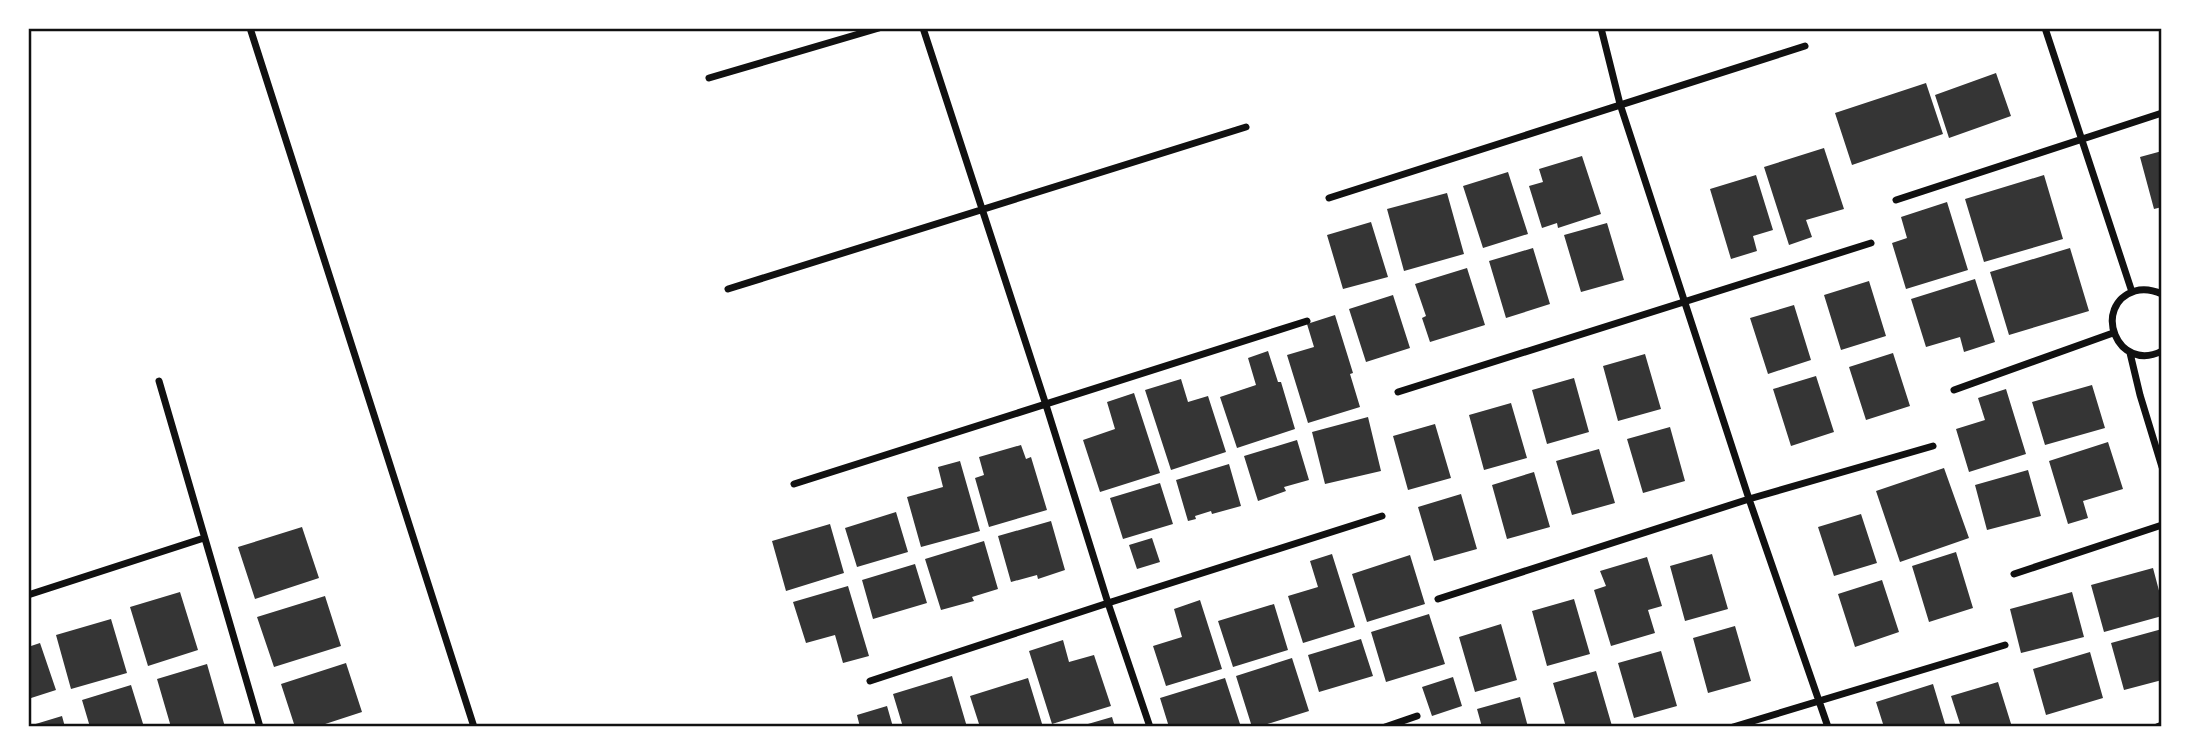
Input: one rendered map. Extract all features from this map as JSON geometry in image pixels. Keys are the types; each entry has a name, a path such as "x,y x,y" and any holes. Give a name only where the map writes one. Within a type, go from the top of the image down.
{"street":[{"path":"250,28 474,727"},
{"path":"709,78 879,28"},
{"path":"923,28 1150,727"},
{"path":"1601,28 1620,104 1749,499 1828,727"},
{"path":"2045,28 2132,292"},
{"path":"1329,198 1805,46"},
{"path":"1896,200 2162,113"},
{"path":"729,289 1246,127"},
{"path":"1398,392 1871,243"},
{"path":"2162,295 2144,289 2132,292 2121,299 2112,321 2113,334 2120,345 2130,353 2142,356 2162,351"},
{"path":"794,484 1307,321"},
{"path":"1954,390 2113,334"},
{"path":"2130,353 2162,467"},
{"path":"159,381 260,727"},
{"path":"1438,599 1749,499 1933,446"},
{"path":"870,681 1382,516"},
{"path":"2014,574 2162,525"},
{"path":"28,595 204,538"},
{"path":"1733,727 2005,645"},
{"path":"1385,727 1417,716"},
{"path":"2157,727 2162,725"}],"building":[{"path":"1996,73 2011,116 1949,138 1935,95"},
{"path":"1926,83 1943,134 1852,165 1835,113"},
{"path":"1824,148 1844,209 1806,220 1812,237 1789,245 1764,167"},
{"path":"2162,151 2162,207 2154,209 2140,157"},
{"path":"1582,156 1601,214 1558,228 1557,223 1542,228 1529,186 1543,182 1539,169"},
{"path":"1508,172 1528,234 1483,248 1463,186"},
{"path":"1756,175 1773,230 1753,236 1757,251 1731,259 1710,189"},
{"path":"2044,175 2063,239 1984,262 1965,199"},
{"path":"1447,193 1464,254 1404,271 1387,209"},
{"path":"1947,202 1968,270 1906,289 1892,243 1907,238 1901,217"},
{"path":"1371,222 1388,277 1343,289 1327,235"},
{"path":"1607,223 1624,280 1581,292 1564,235"},
{"path":"1533,248 1550,304 1506,318 1489,261"},
{"path":"2070,248 2089,311 2009,335 1990,272"},
{"path":"1467,268 1485,325 1430,342 1422,318 1426,316 1415,284"},
{"path":"1975,279 1995,342 1964,352 1960,337 1926,347 1911,299"},
{"path":"1869,281 1886,336 1841,350 1824,295"},
{"path":"1393,295 1410,348 1366,362 1349,309"},
{"path":"1794,305 1811,360 1768,374 1750,318"},
{"path":"1335,315 1353,373 1350,374 1360,407 1308,423 1287,355 1314,347 1307,324"},
{"path":"1268,351 1278,382 1281,382 1295,429 1237,448 1220,397 1256,385 1248,358"},
{"path":"1893,353 1910,406 1866,420 1849,367"},
{"path":"1645,354 1661,409 1618,421 1603,366"},
{"path":"1816,376 1834,432 1791,446 1773,389"},
{"path":"1574,378 1589,432 1547,444 1532,390"},
{"path":"1181,379 1188,402 1208,396 1226,452 1171,470 1145,390"},
{"path":"2092,385 2105,428 2045,445 2032,402"},
{"path":"2006,389 2026,454 1969,472 1956,429 1985,420 1978,398"},
{"path":"1134,393 1160,473 1100,492 1083,440 1115,429 1107,402"},
{"path":"1511,403 1527,458 1484,470 1469,415"},
{"path":"1368,417 1381,471 1325,484 1312,432"},
{"path":"1435,424 1451,478 1408,490 1393,436"},
{"path":"1670,427 1685,481 1643,493 1627,439"},
{"path":"1297,440 1309,480 1284,487 1286,491 1258,501 1244,456"},
{"path":"2108,442 2123,489 2083,501 2088,518 2068,524 2049,461"},
{"path":"1021,445 1026,459 1031,457 1047,510 989,527 975,478 984,475 979,457"},
{"path":"1599,449 1615,503 1572,515 1556,461"},
{"path":"960,461 980,531 921,547 907,497 943,487 938,467"},
{"path":"1229,464 1241,506 1212,514 1211,511 1188,521 1176,480"},
{"path":"1944,468 1969,538 1900,562 1876,491"},
{"path":"2028,470 2041,516 1987,530 1975,485"},
{"path":"1534,472 1550,527 1507,539 1492,485"},
{"path":"1160,483 1173,524 1123,539 1110,498"},
{"path":"1461,494 1477,549 1434,561 1418,507"},
{"path":"896,512 908,552 857,567 845,528"},
{"path":"1861,514 1877,563 1834,576 1818,527"},
{"path":"1051,521 1065,570 1038,579 1037,575 1011,582 998,536"},
{"path":"830,524 844,573 786,591 772,541"},
{"path":"302,527 319,578 255,599 238,547"},
{"path":"1152,538 1160,562 1137,569 1129,545"},
{"path":"984,541 998,589 972,597 974,601 941,610 925,559"},
{"path":"1956,552 1973,608 1929,622 1912,566"},
{"path":"1332,554 1355,627 1303,643 1288,596 1318,587 1310,561"},
{"path":"1712,554 1728,609 1685,621 1670,566"},
{"path":"1410,555 1425,604 1367,622 1352,574"},
{"path":"1647,557 1662,606 1648,610 1655,633 1611,646 1594,590 1606,586 1600,571"},
{"path":"915,564 927,603 873,619 862,580"},
{"path":"2153,568 2162,602 2162,616 2104,632 2091,585"},
{"path":"1882,580 1899,632 1855,647 1838,594"},
{"path":"848,586 869,656 843,663 835,635 806,643 793,602"},
{"path":"180,592 198,650 148,666 130,607"},
{"path":"2072,592 2084,637 2021,653 2010,609"},
{"path":"325,596 341,646 274,667 257,617"},
{"path":"1574,599 1590,654 1547,666 1532,611"},
{"path":"1200,600 1222,669 1166,686 1153,646 1182,637 1174,609"},
{"path":"1274,604 1288,650 1233,667 1218,621"},
{"path":"1429,614 1445,664 1386,682 1371,632"},
{"path":"111,619 127,673 71,689 56,635"},
{"path":"1501,624 1517,680 1475,692 1459,637"},
{"path":"1735,626 1751,681 1708,693 1693,638"},
{"path":"2162,629 2162,680 2124,690 2111,643"},
{"path":"1361,639 1373,676 1319,692 1308,655"},
{"path":"1063,640 1069,662 1094,655 1111,706 1052,724 1029,651"},
{"path":"40,643 56,690 28,699 28,647"},
{"path":"1661,651 1677,706 1634,718 1618,663"},
{"path":"2090,652 2103,698 2046,715 2033,669"},
{"path":"1292,658 1309,711 1252,727 1236,676"},
{"path":"346,663 362,712 316,727 295,727 281,684"},
{"path":"207,664 225,727 171,727 157,679"},
{"path":"1596,671 1612,726 1566,727 1553,683"},
{"path":"952,676 967,727 903,727 893,694"},
{"path":"1453,677 1462,706 1432,716 1422,687"},
{"path":"1028,678 1043,727 980,727 970,696"},
{"path":"1225,678 1241,727 1169,727 1160,698"},
{"path":"1998,682 2012,727 1961,727 1951,696"},
{"path":"1933,684 1946,727 1884,727 1876,702"},
{"path":"131,685 144,727 90,727 82,700"},
{"path":"1520,697 1528,727 1482,727 1477,709"},
{"path":"887,706 893,727 860,727 857,715"},
{"path":"62,716 65,727 29,727 29,726"},
{"path":"1112,717 1115,727 1081,727 1081,726"}]}
